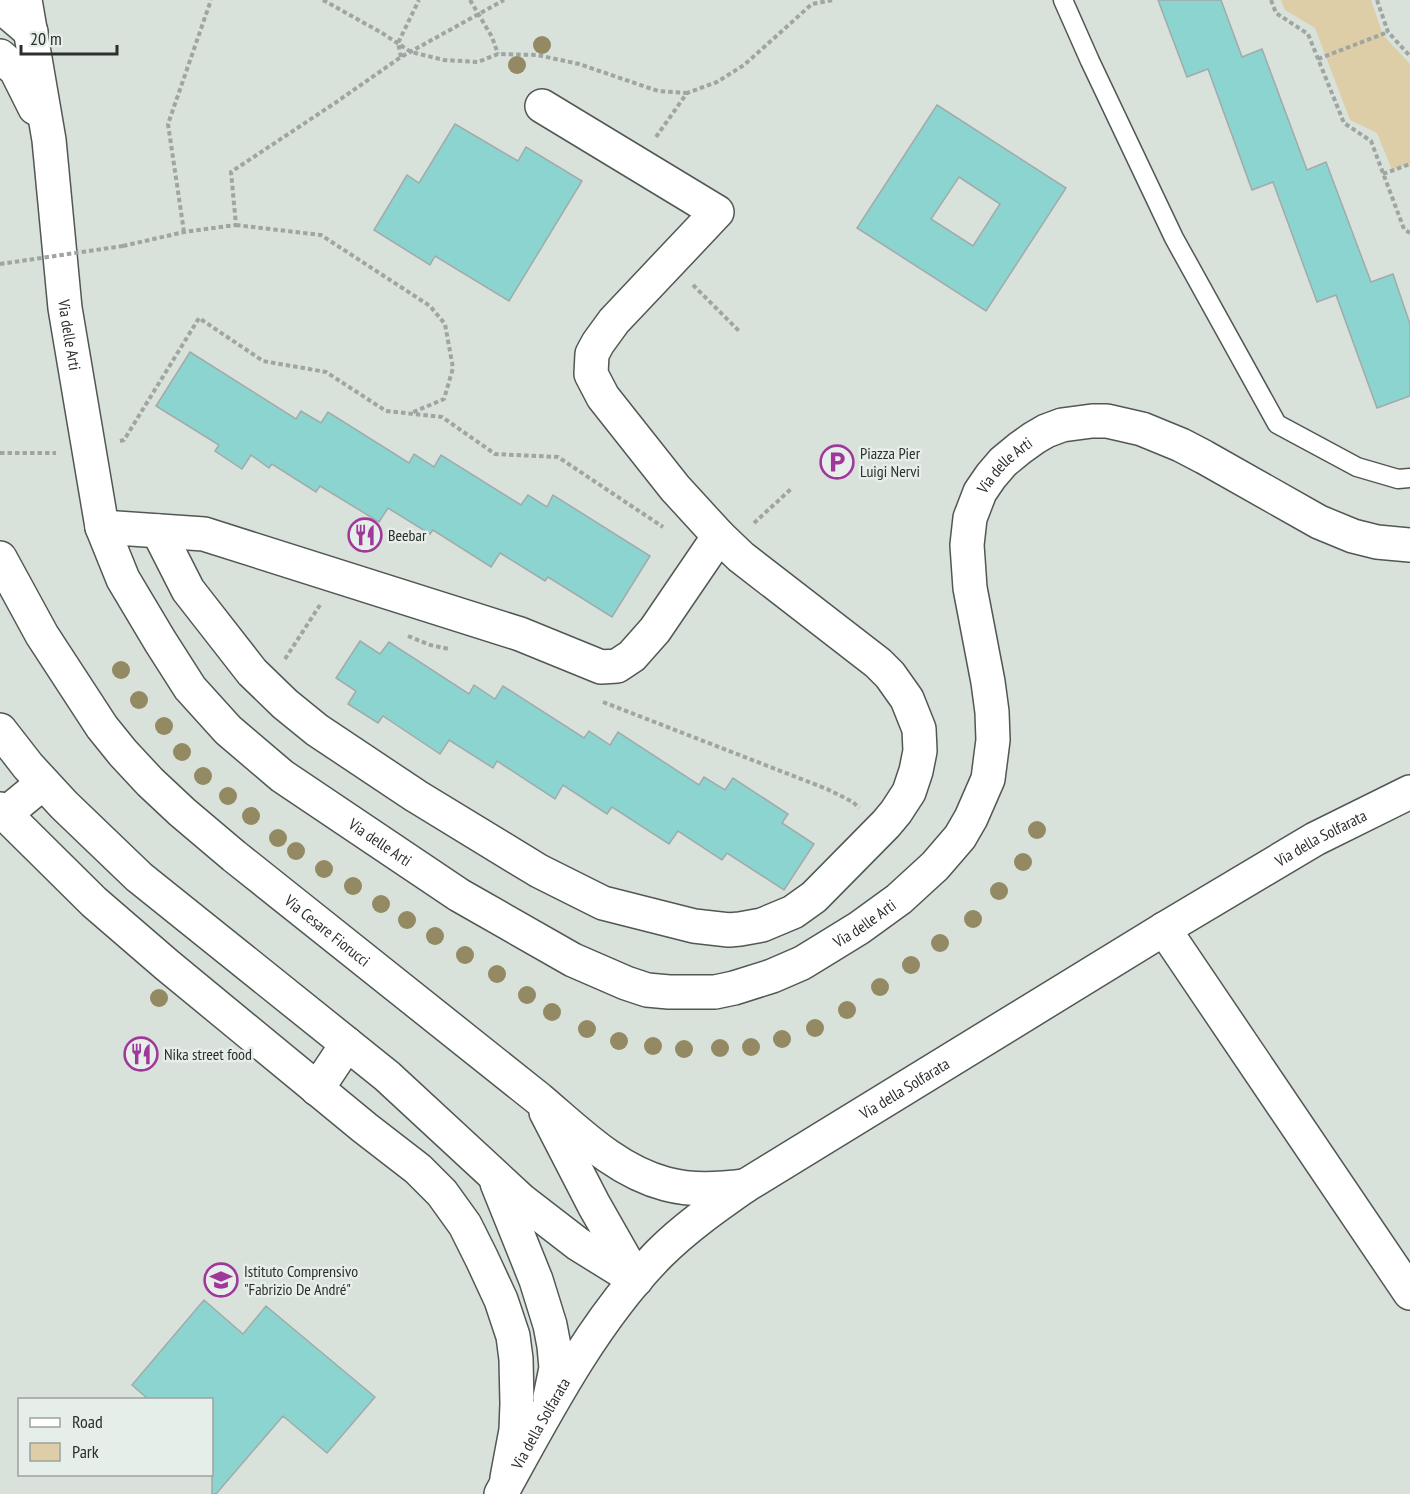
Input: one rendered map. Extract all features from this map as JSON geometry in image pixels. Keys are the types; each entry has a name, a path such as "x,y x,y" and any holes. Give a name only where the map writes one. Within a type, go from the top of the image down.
{"street":[{"path":"25,0 49,140"},
{"path":"0,8 31,32"},
{"path":"0,56 16,70 22,80 49,140"},
{"path":"158,531 188,590 252,672 285,704 327,737 416,796 540,871 603,903 694,926 729,930 762,926 793,912 814,897 880,830 909,792 916,771 920,751 919,729 907,699 890,675 878,663 741,557 717,545 603,397 591,374 592,354 614,321 717,212 542,106"},
{"name":"Via delle Arti","path":"49,140 65,308 102,527 123,579 190,688 228,730 282,776 459,895 573,960 647,990 715,992 772,976 802,963 839,941 912,888 946,855 971,818 988,779 993,740 988,682 970,588 967,545 972,510 980,492 1003,462 1034,438 1054,428 1077,422 1107,421 1142,429 1197,453 1319,522 1353,536 1377,542 1410,545"},
{"path":"102,527 204,534 520,634 601,667 617,666 632,656 655,630 717,545"},
{"name":"Via Cesare Fiorucci","path":"0,558 42,635 102,727 150,782 234,856 626,1168 666,1184 689,1188 712,1189 745,1186"},
{"path":"0,730 43,783 83,825 139,877 387,1076 521,1200 578,1244 636,1280"},
{"path":"43,783 2,812 94,902 167,965 365,1128 418,1168 442,1194 465,1225 501,1300 513,1336 516,1359 516,1430 504,1489"},
{"name":"Via della Solfarata","path":"504,1489 549,1408 595,1335 636,1280 684,1231 745,1186 1164,929 1315,839 1410,792"},
{"path":"1164,929 1410,1293"},
{"path":"317,1089 347,1044"},
{"path":"539,1099 636,1280"},
{"path":"493,1173 536,1280 550,1325 556,1368 549,1408"}],"lane":[{"path":"1063,0 1174,238 1277,424 1357,467 1398,479 1410,478"}],"path":[{"path":"184,232 168,124 211,0"},
{"path":"323,0 411,52 444,60 478,62 498,54 537,55 579,64 658,91 687,93 717,81 744,65 813,2 833,0"},
{"path":"401,57 398,44 419,0"},
{"path":"470,0 492,37 498,54"},
{"path":"236,225 231,172 401,57 504,0"},
{"path":"1271,0 1276,13 1308,34 1344,123 1371,141 1404,229 1410,233"},
{"path":"1377,0 1388,32 1410,56"},
{"path":"1318,59 1388,32"},
{"path":"637,163 687,93"},
{"path":"1383,174 1410,164"},
{"path":"0,264 123,246 184,232 236,225 321,235 430,306 445,324 453,368 444,399 408,414"},
{"path":"669,262 740,331"},
{"path":"0,453 49,453 124,440 198,318 263,361 326,372 386,411 442,417 495,454 558,458 717,545 791,489"},
{"path":"267,687 324,599"},
{"path":"398,631 430,645 452,649"},
{"path":"597,699 827,789 853,802 880,830"}],"green space":[{"path":"1281,0 1371,0 1383,35 1410,64 1410,164 1392,170 1377,133 1350,120 1315,28 1285,10"}],"building":[{"path":"1158,0 1221,0 1242,57 1262,49 1307,170 1326,162 1371,282 1393,274 1410,324 1410,396 1377,408 1336,295 1317,302 1273,182 1252,190 1208,69 1187,77"},
{"path":"937,105 1066,188 986,311 857,228","holes":["959,177 1000,204 973,246 931,219"]},
{"path":"455,124 518,161 526,147 582,181 509,301 435,256 430,265 374,230 407,175 419,183"},
{"path":"190,352 296,419 301,411 321,423 328,412 409,463 414,454 434,467 441,455 521,505 528,495 547,507 553,495 650,556 612,617 548,577 545,581 500,553 491,567 433,530 430,534 388,508 379,522 320,486 316,492 272,464 269,468 251,455 242,469 215,451 219,445 156,406"},
{"path":"360,641 380,654 389,642 469,694 474,685 495,699 503,686 584,738 589,731 610,745 618,732 699,785 704,777 725,790 733,778 788,814 782,823 814,844 784,890 727,853 722,860 678,831 669,844 612,807 607,814 563,785 555,799 497,761 493,768 449,740 440,754 383,716 378,723 348,704 356,691 336,678"},
{"path":"204,1300 243,1334 266,1306 375,1397 327,1453 283,1416 216,1494 212,1494 213,1398 147,1398 132,1385"}],"place":[{"name":"Piazza Pier Luigi Nervi","path":"837,462"},
{"name":"Beebar","path":"365,535"},
{"name":"Nika street food","path":"141,1054"},
{"name":"Istituto Comprensivo \"Fabrizio De André\"","path":"221,1280"}]}
